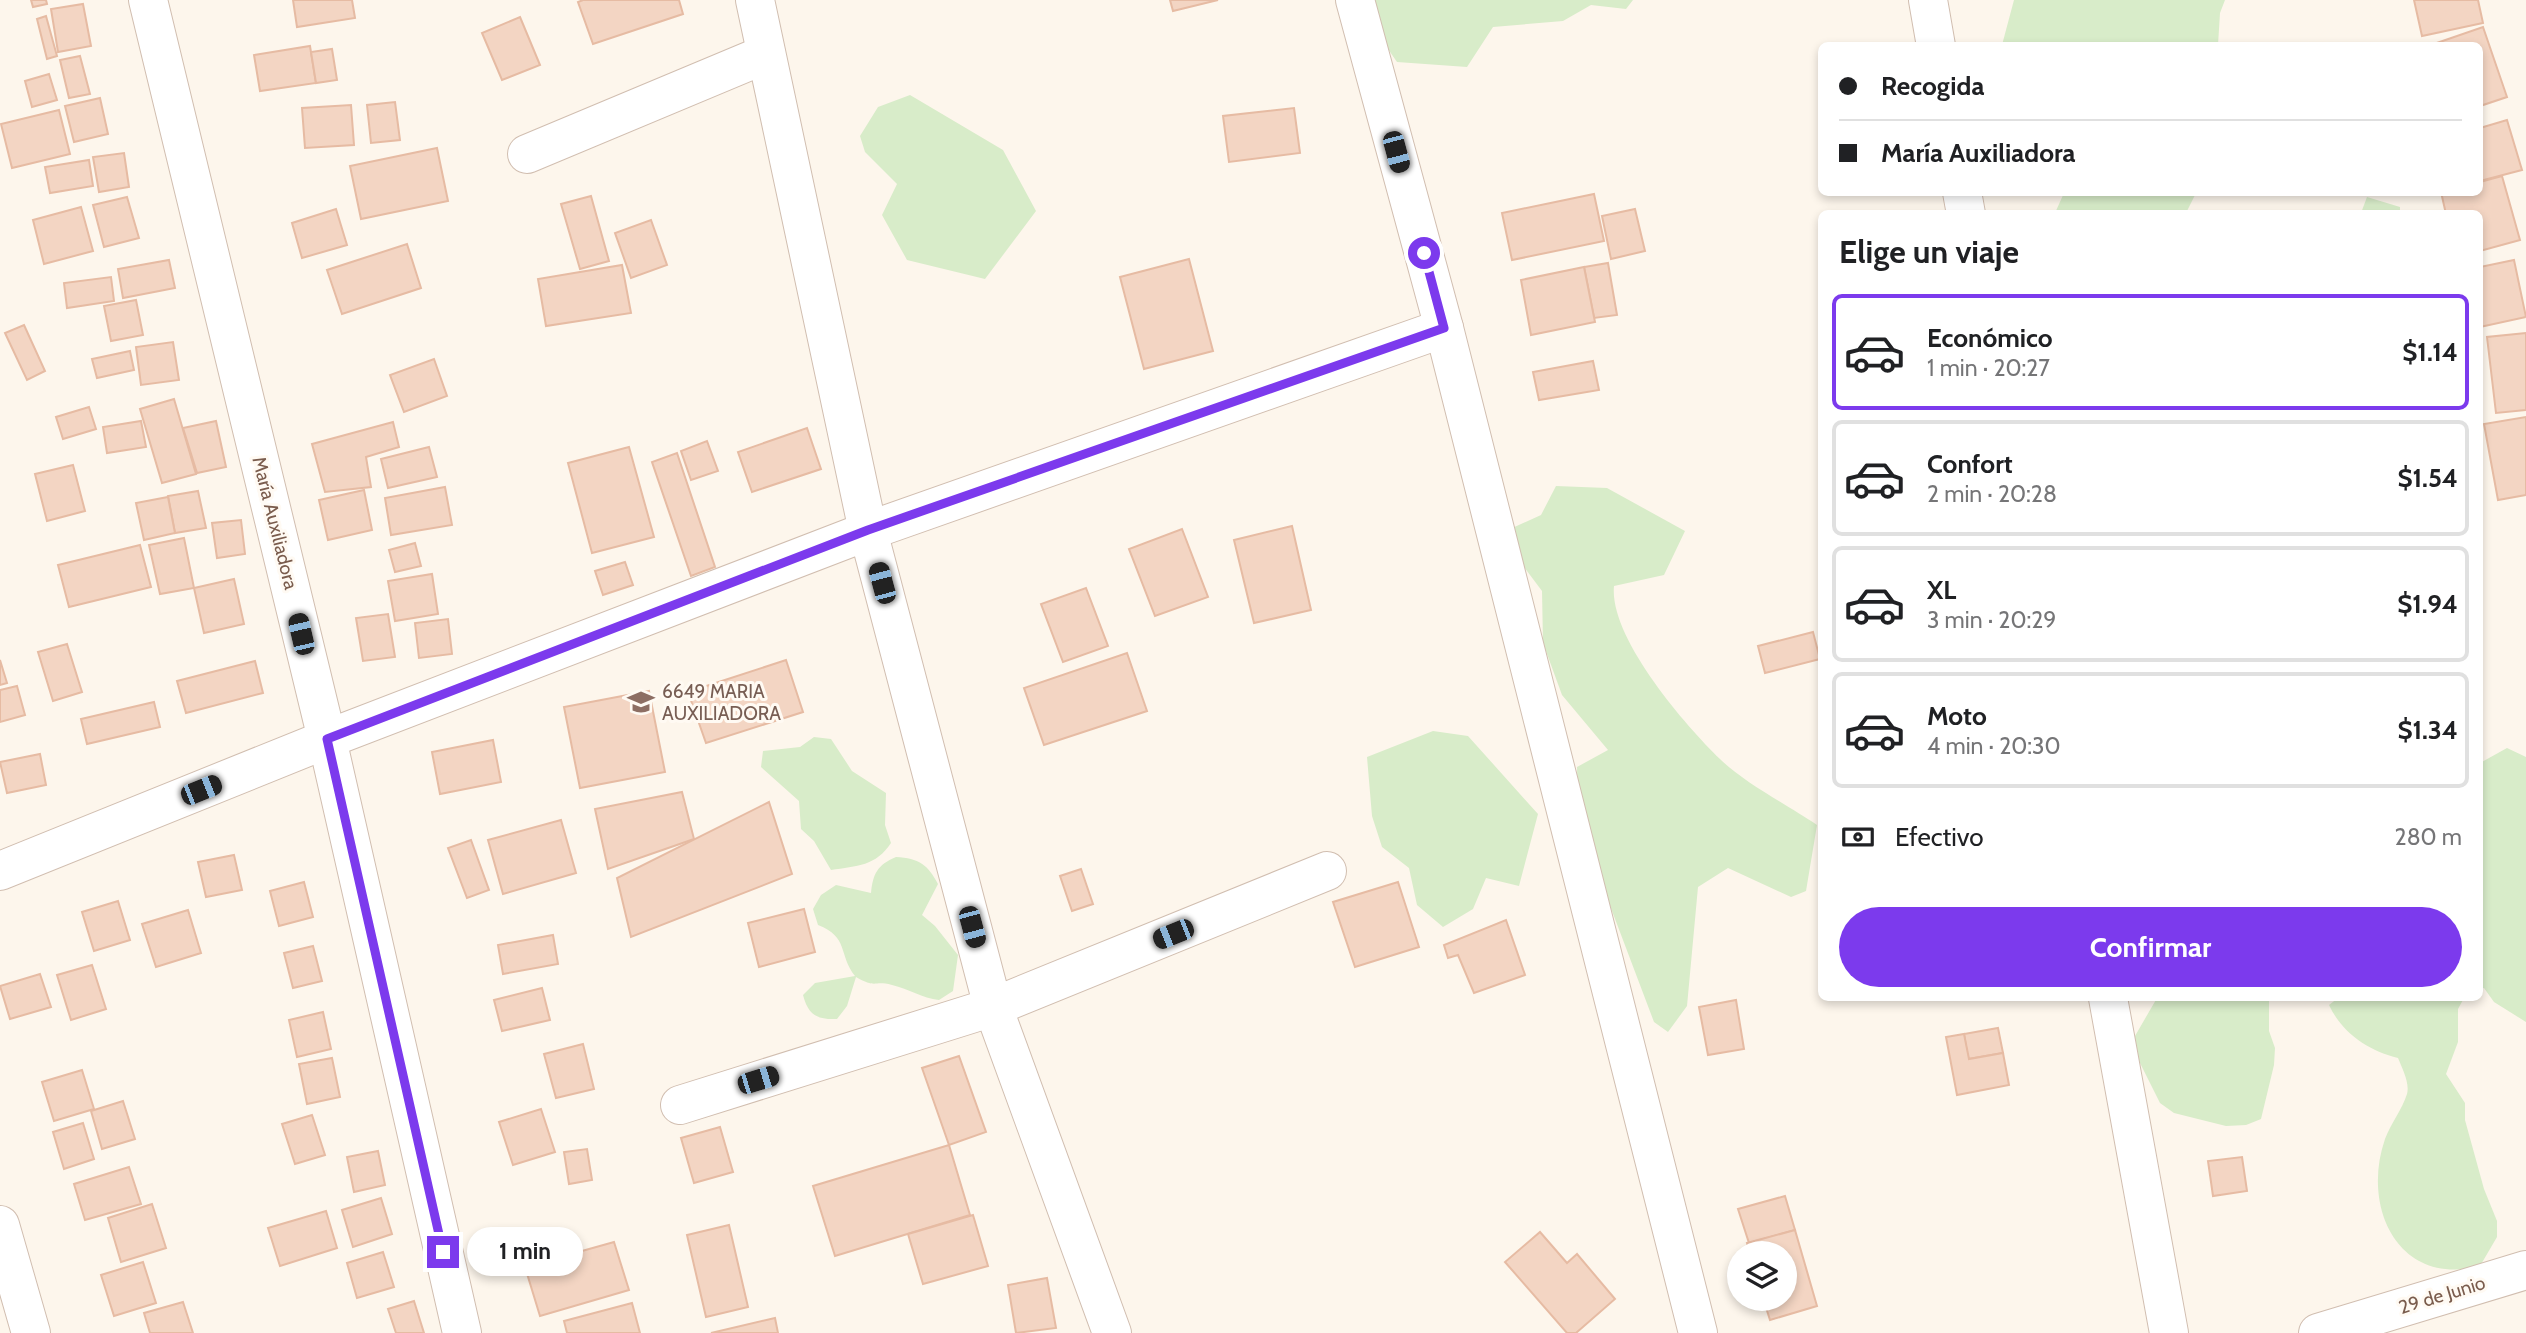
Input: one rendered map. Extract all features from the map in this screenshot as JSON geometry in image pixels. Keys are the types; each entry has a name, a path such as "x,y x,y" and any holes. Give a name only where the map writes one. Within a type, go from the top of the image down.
{"street":[{"name":"María Auxiliadora","path":"148,0 327,739 462,1333"},
{"path":"755,0 868,530 993,1007 1112,1333"},
{"path":"1355,0 1444,328 1698,1333"},
{"path":"1928,0 1935,42"},
{"path":"527,154 766,54"},
{"path":"0,871 327,739 868,530 1444,328"},
{"path":"680,1105 993,1007 1327,871"},
{"path":"2109,1001 2169,1333"},
{"path":"0,1225 31,1333"},
{"name":"29 de Junio","path":"2318,1333 2526,1270"}],"green space":[{"path":"1366,0 1633,0 1626,9 1591,5 1563,21 1493,27 1467,67 1397,62 1357,4"},
{"path":"2014,0 2225,0 2220,13 2218,42 2003,42"},
{"path":"910,95 1003,150 1036,211 985,279 907,260 882,215 897,184 865,152 860,136 878,107"},
{"path":"2062,196 2194,196 2188,210 2056,210"},
{"path":"2367,197 2400,207 2400,210 2362,210"},
{"path":"1556,486 1607,488 1685,531 1664,575 1614,586 1616,607 1623,630 1669,702 1720,759 1753,785 1817,825 1806,891 1791,897 1728,868 1698,887 1687,1006 1668,1032 1654,1022 1578,821 1577,767 1608,750 1562,695 1543,643 1542,591 1509,547 1510,529 1541,515"},
{"path":"1433,731 1468,736 1538,814 1519,886 1486,878 1473,909 1443,927 1417,905 1409,868 1382,847 1372,816 1367,757"},
{"path":"814,737 831,739 852,771 886,793 885,825 891,843 872,861 831,870 814,841 801,829 799,801 761,767 763,751 800,747"},
{"path":"2507,748 2526,757 2526,1022 2494,1002 2483,988 2483,761"},
{"path":"896,857 922,864 938,884 922,915 935,926 958,955 953,991 939,1000 892,985 868,983 856,977 847,1006 837,1019 814,1015 807,1007 803,995 815,983 855,976 839,941 818,925 813,909 821,895 836,885 871,893 877,871 884,863"},
{"path":"2155,1001 2269,1001 2269,1031 2275,1048 2274,1065 2261,1119 2246,1125 2226,1126 2174,1113 2160,1103 2136,1055 2135,1036"},
{"path":"2334,1001 2462,1001 2458,1009 2458,1042 2446,1074 2465,1103 2465,1120 2484,1189 2497,1221 2497,1237 2480,1266 2452,1269 2428,1265 2408,1253 2393,1236 2383,1215 2378,1191 2379,1165 2385,1139 2407,1094 2407,1080 2398,1058 2367,1046 2341,1024 2329,1005"}],"building":[{"path":"31,0 46,0 47,4 33,7"},
{"path":"293,0 352,0 355,18 297,27"},
{"path":"679,0 683,14 593,44 578,2"},
{"path":"1170,0 1218,0 1173,11"},
{"path":"2414,0 2478,0 2483,23 2422,36"},
{"path":"83,4 91,46 58,52 51,9"},
{"path":"46,16 57,56 47,59 37,19"},
{"path":"520,17 540,65 502,80 482,33"},
{"path":"2483,27 2507,97 2483,105 2483,42 2440,42"},
{"path":"310,46 316,83 260,91 254,55"},
{"path":"332,49 337,80 316,83 311,52"},
{"path":"80,56 90,94 69,98 60,60"},
{"path":"49,74 57,100 32,107 25,81"},
{"path":"100,98 108,134 74,142 65,106"},
{"path":"395,102 400,140 371,143 367,105"},
{"path":"351,105 354,145 305,148 302,108"},
{"path":"1294,108 1300,153 1229,162 1223,116"},
{"path":"59,110 70,154 12,168 1,124"},
{"path":"2507,120 2522,170 2483,180 2483,127"},
{"path":"437,148 448,201 361,219 350,166"},
{"path":"124,153 129,187 99,192 93,157"},
{"path":"89,160 93,186 50,193 45,167"},
{"path":"2502,176 2520,240 2483,250 2483,210 2445,210 2442,196 2483,196 2483,181"},
{"path":"1594,194 1604,241 1512,260 1502,213"},
{"path":"591,196 609,261 580,269 561,204"},
{"path":"127,197 139,238 104,247 93,205"},
{"path":"81,207 93,251 44,264 33,220"},
{"path":"336,209 347,245 302,258 292,223"},
{"path":"1635,209 1645,251 1611,259 1602,216"},
{"path":"651,220 667,265 631,278 615,233"},
{"path":"407,244 421,288 342,314 327,270"},
{"path":"1189,259 1213,351 1144,369 1120,277"},
{"path":"169,260 175,288 123,298 118,269"},
{"path":"2514,260 2526,317 2483,326 2483,266"},
{"path":"1608,263 1617,315 1594,318 1584,267"},
{"path":"622,265 631,313 546,326 538,279"},
{"path":"1584,267 1595,322 1531,335 1521,280"},
{"path":"111,277 114,301 67,308 64,283"},
{"path":"136,300 143,335 111,341 104,306"},
{"path":"24,325 45,371 27,380 5,333"},
{"path":"2526,333 2526,410 2496,413 2487,337"},
{"path":"173,342 179,380 141,385 136,347"},
{"path":"130,351 134,370 97,378 92,359"},
{"path":"434,359 447,396 404,412 390,375"},
{"path":"1593,361 1599,390 1539,400 1533,372"},
{"path":"174,399 196,474 162,483 140,409"},
{"path":"89,407 96,429 63,439 56,417"},
{"path":"2526,417 2526,495 2498,500 2484,424"},
{"path":"141,421 146,447 107,453 103,427"},
{"path":"216,421 226,467 197,473 183,428"},
{"path":"393,422 399,447 366,457 371,487 325,492 312,444"},
{"path":"807,428 821,469 752,492 738,452"},
{"path":"707,441 718,471 691,480 681,451"},
{"path":"429,447 437,477 388,488 381,459"},
{"path":"629,447 654,537 592,553 568,463"},
{"path":"677,453 715,567 691,576 652,462"},
{"path":"73,465 85,511 47,521 35,474"},
{"path":"445,487 452,525 391,535 385,498"},
{"path":"364,490 372,530 328,540 319,500"},
{"path":"198,491 206,528 175,533 168,496"},
{"path":"168,497 175,533 144,540 136,503"},
{"path":"241,520 245,554 217,558 212,523"},
{"path":"1292,526 1311,610 1254,623 1234,540"},
{"path":"1182,529 1208,597 1155,616 1129,549"},
{"path":"184,538 194,588 160,594 149,545"},
{"path":"415,543 421,566 395,572 389,550"},
{"path":"140,545 151,587 69,607 58,565"},
{"path":"625,562 633,585 603,595 595,571"},
{"path":"432,574 438,614 395,621 388,581"},
{"path":"234,579 244,624 204,633 194,588"},
{"path":"1086,588 1108,646 1063,662 1041,604"},
{"path":"388,614 395,657 363,661 356,618"},
{"path":"448,619 452,654 419,658 415,623"},
{"path":"1813,632 1818,660 1765,673 1758,646"},
{"path":"67,644 82,692 53,701 38,652"},
{"path":"1127,653 1147,711 1044,745 1024,688"},
{"path":"0,660 7,683 0,685"},
{"path":"786,660 803,712 706,743 688,692"},
{"path":"255,661 263,693 186,713 177,681"},
{"path":"17,686 25,715 0,722 0,690"},
{"path":"649,691 665,772 580,788 564,707"},
{"path":"154,702 160,727 87,744 81,719"},
{"path":"493,740 501,782 440,794 432,752"},
{"path":"40,754 46,785 7,793 0,762"},
{"path":"682,792 694,839 608,869 595,809"},
{"path":"769,802 792,874 631,937 617,878"},
{"path":"561,820 576,873 503,894 488,840"},
{"path":"471,840 489,890 467,898 448,848"},
{"path":"234,855 242,890 206,897 198,862"},
{"path":"1081,869 1093,904 1072,911 1060,876"},
{"path":"304,882 313,917 279,926 270,891"},
{"path":"1398,882 1419,947 1355,967 1333,902"},
{"path":"118,901 130,940 94,951 82,912"},
{"path":"804,909 815,952 759,967 748,923"},
{"path":"188,910 201,953 156,967 142,924"},
{"path":"1506,920 1525,975 1474,993 1458,955 1448,958 1444,945"},
{"path":"553,935 558,964 503,974 498,945"},
{"path":"313,946 322,981 293,988 284,953"},
{"path":"92,965 106,1009 71,1020 57,975"},
{"path":"40,974 51,1007 10,1019 0,986"},
{"path":"542,988 550,1020 502,1031 494,1000"},
{"path":"1736,1000 1744,1049 1708,1055 1699,1007"},
{"path":"323,1012 331,1049 297,1057 289,1020"},
{"path":"1998,1028 2003,1053 1968,1059 1964,1034"},
{"path":"1964,1034 1969,1059 2003,1053 2009,1085 1957,1095 1946,1037"},
{"path":"583,1044 594,1089 556,1098 544,1054"},
{"path":"959,1056 986,1132 949,1145 922,1068"},
{"path":"332,1058 340,1097 307,1104 299,1064"},
{"path":"82,1070 94,1109 54,1121 42,1082"},
{"path":"123,1101 135,1139 102,1149 91,1111"},
{"path":"541,1109 555,1152 513,1165 499,1122"},
{"path":"312,1115 325,1155 295,1164 282,1124"},
{"path":"83,1123 94,1159 64,1169 53,1132"},
{"path":"720,1127 733,1172 694,1183 681,1138"},
{"path":"949,1145 970,1215 835,1256 813,1186"},
{"path":"587,1149 592,1180 569,1184 564,1152"},
{"path":"378,1151 385,1185 354,1192 347,1157"},
{"path":"2242,1157 2247,1191 2213,1196 2208,1161"},
{"path":"129,1167 141,1204 85,1220 74,1184"},
{"path":"1785,1196 1795,1230 1748,1241 1738,1209"},
{"path":"381,1198 392,1234 353,1247 342,1210"},
{"path":"152,1204 166,1248 121,1262 108,1218"},
{"path":"326,1211 337,1248 280,1266 268,1228"},
{"path":"973,1215 988,1266 923,1284 908,1234"},
{"path":"729,1225 748,1307 706,1317 687,1235"},
{"path":"1795,1230 1817,1306 1770,1320 1767,1311 1797,1311 1797,1241 1754,1241"},
{"path":"1540,1232 1567,1263 1577,1254 1615,1299 1576,1333 1567,1333 1505,1262"},
{"path":"614,1242 629,1290 540,1316 525,1267"},
{"path":"383,1252 394,1287 357,1298 347,1263"},
{"path":"143,1262 156,1303 114,1316 101,1275"},
{"path":"1047,1278 1056,1328 1016,1333 1008,1285"},
{"path":"414,1301 424,1333 396,1333 388,1309"},
{"path":"183,1302 193,1333 150,1333 144,1313"},
{"path":"632,1303 640,1333 567,1333 564,1321"},
{"path":"775,1318 778,1333 711,1333"}],"place":[{"name":"6649 MARIA AUXILIADORA","path":"641,702"}],"route":[{"path":"443,1252 327,739 868,530 1444,328 1424,253"}]}
